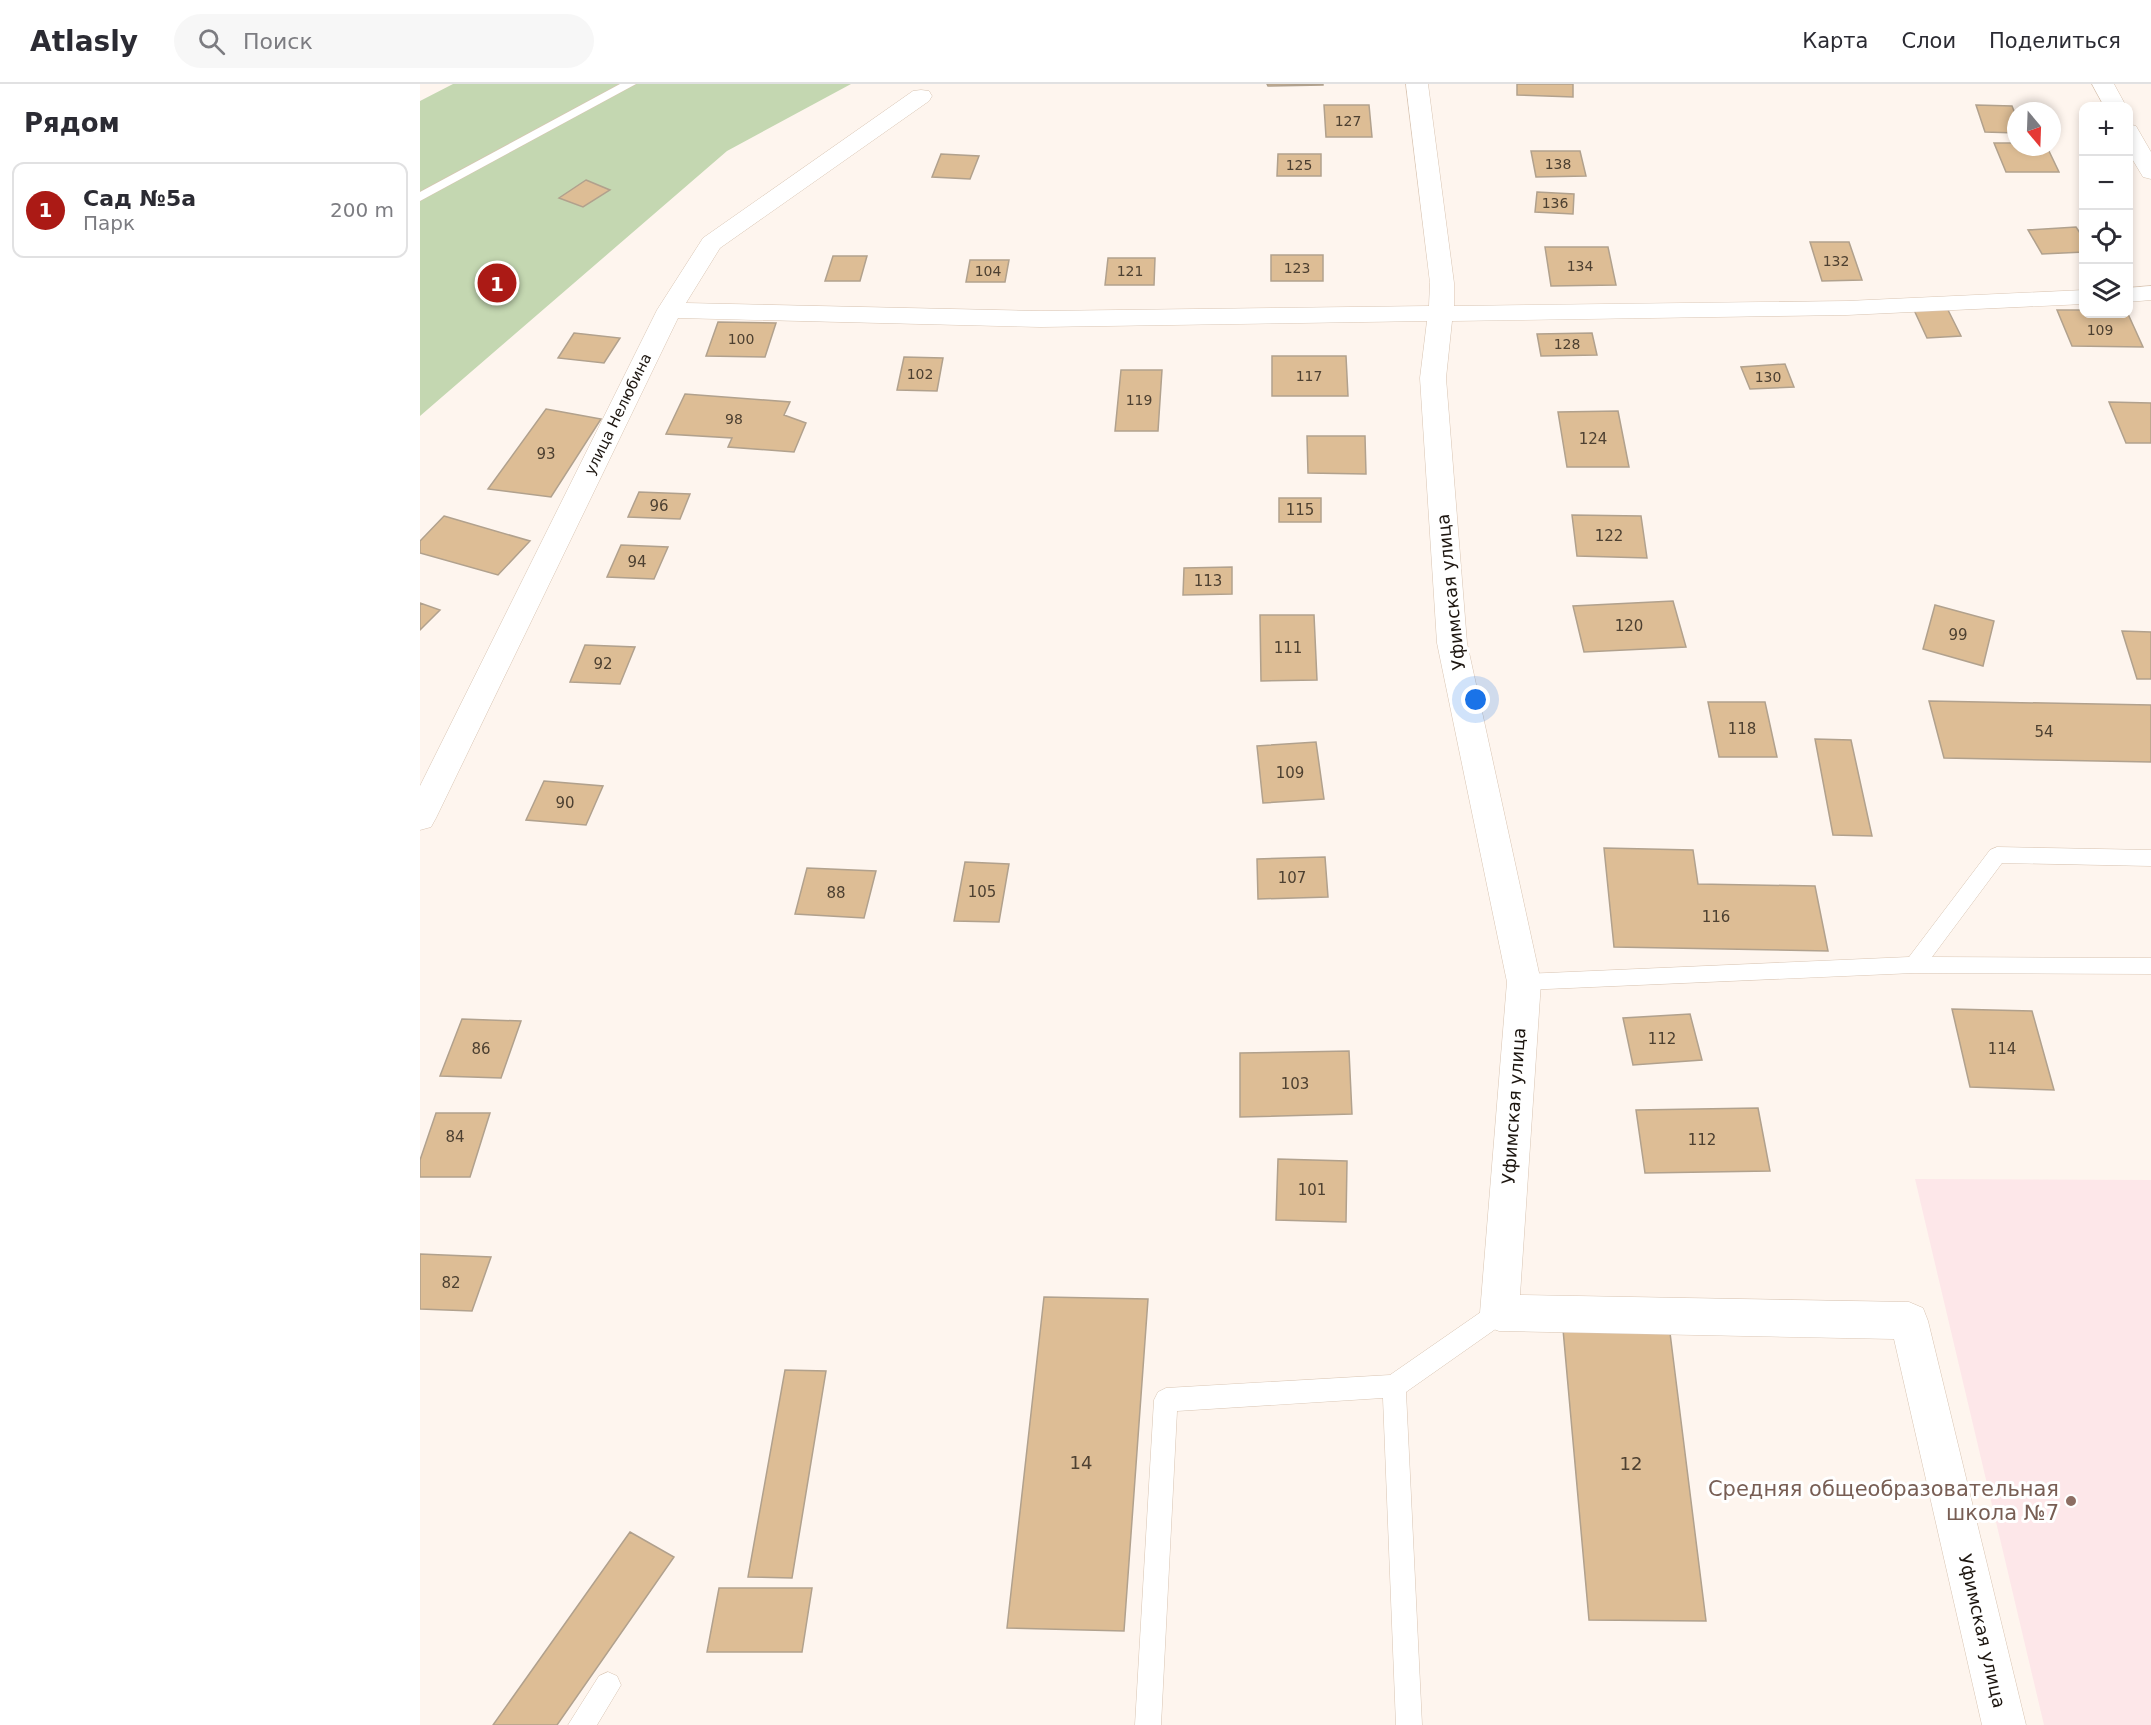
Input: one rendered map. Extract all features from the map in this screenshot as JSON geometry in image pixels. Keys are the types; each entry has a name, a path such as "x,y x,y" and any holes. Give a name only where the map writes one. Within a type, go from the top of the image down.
{"street":[{"name":"Уфимская улица","path":"1417,84 1442,283 1433,378 1452,643 1524,982 1499,1313 1909,1321 2004,1725"},
{"path":"2103,84 2113,102"},
{"name":"улица Нелюбина","path":"420,818 669,310 711,243 921,96"},
{"path":"2133,139 2151,172"},
{"path":"2133,295 2151,293"},
{"path":"669,310 1041,319 1847,308 2079,297"}],"lane":[{"path":"420,197 630,84"},
{"path":"1914,965 1997,855 2151,858"},
{"path":"1524,982 1914,965 2151,966"},
{"path":"1148,1725 1166,1400 1394,1386 1499,1313"},
{"path":"1394,1386 1409,1725"},
{"path":"581,1725 608,1685"}],"shaded area":[{"name":"Средняя общеобразовательная школа №7","path":"1915,1179 2151,1180 2151,1725 2044,1725"}],"green space":[{"path":"453,84 851,84 727,151 420,416 420,101"}],"building":[{"path":"1267,84 1323,84 1323,85 1268,86"},
{"path":"1517,84 1573,84 1573,97 1517,95"},
{"path":"1324,105 1369,105 1372,137 1326,137"},
{"path":"1976,105 2007,106 2007,133 1985,132"},
{"path":"1994,143 2007,143 2007,156 2051,156 2059,172 2006,172"},
{"path":"1531,151 1580,151 1586,176 1536,177"},
{"path":"941,154 979,156 970,179 932,177"},
{"path":"1278,154 1321,154 1321,176 1277,176"},
{"path":"586,180 610,190 583,207 559,198"},
{"path":"1537,192 1574,194 1573,214 1535,212"},
{"path":"2076,227 2079,232 2079,252 2042,254 2028,230"},
{"path":"1810,242 1849,242 1862,280 1822,281"},
{"path":"1545,247 1608,247 1616,285 1551,286"},
{"path":"1271,255 1323,255 1323,281 1271,281"},
{"path":"833,256 867,256 860,281 825,281"},
{"path":"1108,258 1155,258 1154,285 1105,285"},
{"path":"970,260 1009,260 1005,282 966,282"},
{"path":"1947,308 1961,336 1927,338 1914,310"},
{"path":"2057,310 2079,310 2079,318 2130,318 2143,347 2072,346"},
{"path":"718,322 776,323 765,357 706,356"},
{"path":"574,333 620,338 604,363 558,358"},
{"path":"1592,333 1597,355 1541,356 1537,334"},
{"path":"1272,356 1346,356 1348,396 1272,396"},
{"path":"904,357 943,358 937,391 897,390"},
{"path":"1785,364 1794,387 1750,389 1741,367"},
{"path":"1121,370 1162,370 1158,431 1115,431"},
{"path":"685,394 790,402 784,415 806,423 794,452 728,447 732,438 666,434"},
{"path":"2109,402 2151,403 2151,443 2126,443"},
{"path":"546,409 601,419 551,497 488,489"},
{"path":"1618,411 1629,467 1567,467 1558,412"},
{"path":"1307,436 1365,436 1366,474 1308,473"},
{"path":"639,492 690,494 680,519 628,517"},
{"path":"1279,498 1321,498 1321,522 1279,522"},
{"path":"1572,515 1641,516 1647,558 1577,556"},
{"path":"444,516 530,541 498,575 420,553 420,541"},
{"path":"621,545 668,547 654,579 607,577"},
{"path":"1232,567 1232,594 1183,595 1184,568"},
{"path":"1673,601 1686,647 1584,652 1573,606"},
{"path":"420,603 440,610 420,630"},
{"path":"1935,605 1994,621 1983,666 1923,649"},
{"path":"1260,615 1314,615 1317,680 1261,681"},
{"path":"2122,631 2151,632 2151,679 2137,679"},
{"path":"585,645 635,647 620,684 570,682"},
{"path":"1929,701 2151,705 2151,762 1944,758"},
{"path":"1708,702 1765,702 1777,757 1719,757"},
{"path":"1815,739 1851,740 1872,836 1833,835"},
{"path":"1316,742 1324,799 1263,803 1257,746"},
{"path":"544,781 603,786 586,825 526,820"},
{"path":"1604,848 1693,850 1698,884 1815,886 1828,951 1614,947"},
{"path":"1325,857 1328,897 1258,899 1257,859"},
{"path":"965,862 1009,864 999,922 954,921"},
{"path":"807,868 876,871 864,918 795,914"},
{"path":"1952,1009 2032,1011 2054,1090 1970,1087"},
{"path":"1690,1014 1702,1060 1633,1065 1623,1018"},
{"path":"462,1019 521,1021 501,1078 440,1076"},
{"path":"1349,1051 1352,1114 1240,1117 1240,1053"},
{"path":"1758,1108 1770,1171 1645,1173 1636,1110"},
{"path":"436,1113 490,1113 470,1177 420,1177 420,1160"},
{"path":"1278,1159 1347,1161 1346,1222 1276,1220"},
{"path":"420,1254 491,1257 472,1311 420,1309"},
{"path":"1044,1297 1148,1299 1124,1631 1007,1628"},
{"path":"1561,1307 1667,1309 1706,1621 1589,1620"},
{"path":"785,1370 826,1371 792,1578 748,1577"},
{"path":"630,1532 674,1557 557,1725 493,1725"},
{"path":"719,1588 812,1588 802,1652 707,1652"}],"place":[{"name":"Сад №5а","path":"497,283"},
{"name":"Средняя общеобразовательная школа №7","path":"2071,1501"}]}
